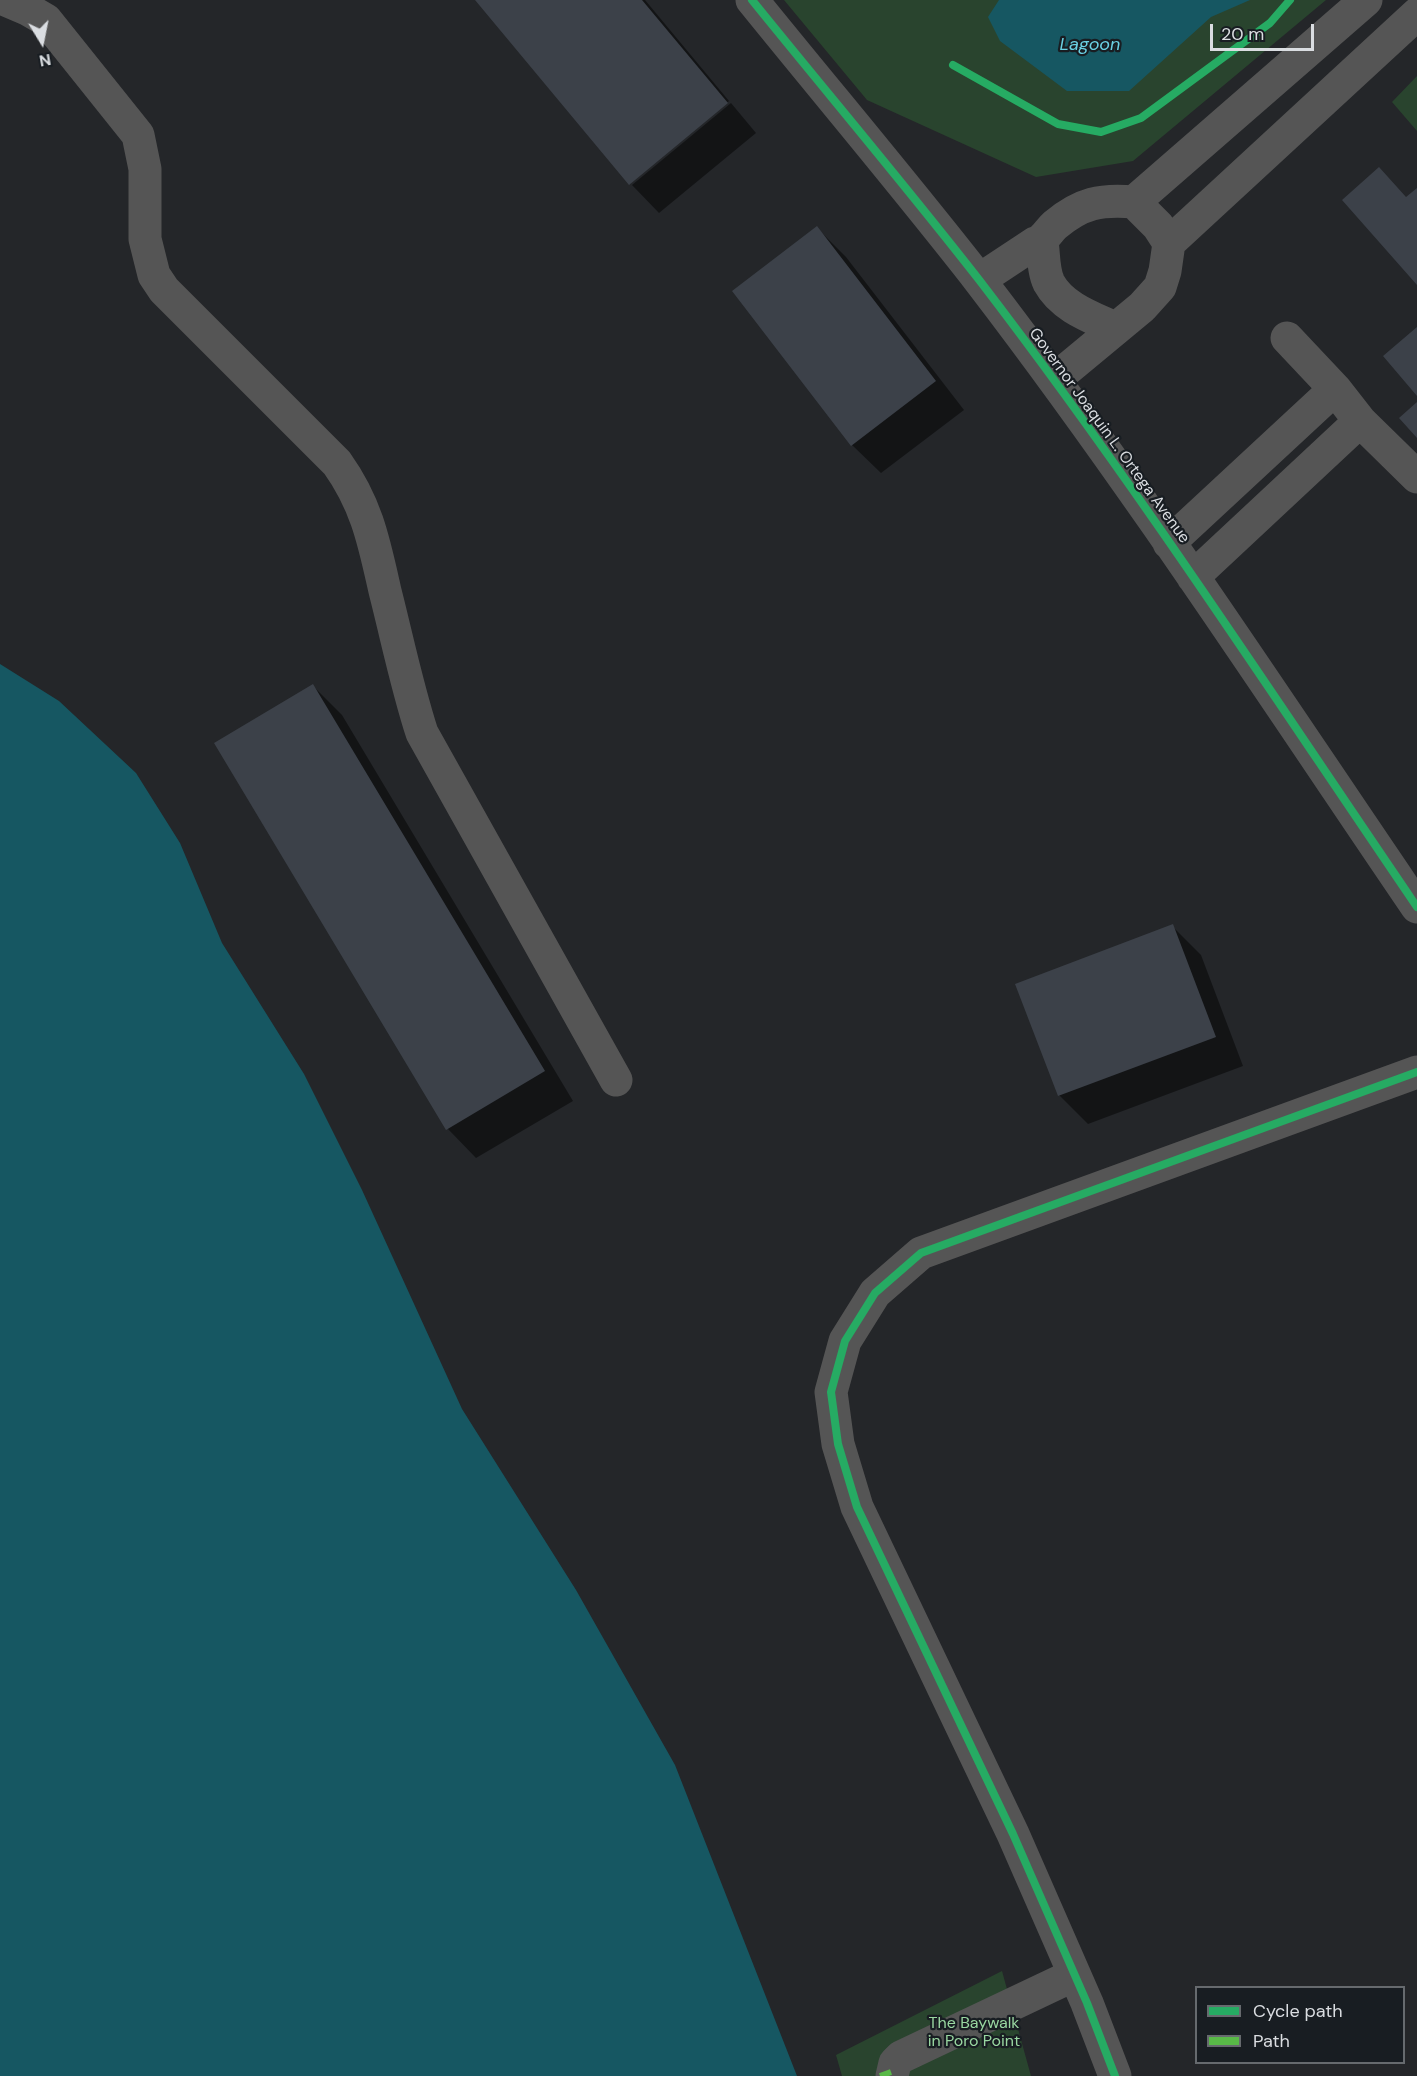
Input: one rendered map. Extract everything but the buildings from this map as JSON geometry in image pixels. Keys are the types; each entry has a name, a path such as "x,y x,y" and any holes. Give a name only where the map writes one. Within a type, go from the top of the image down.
{"street":[{"path":"6,0 46,20 138,135 145,169 144,239 154,275 164,290 337,463 351,482 369,524 416,714 428,748 616,1080"},
{"name":"Governor Joaquin L. Ortega Avenue","path":"752,0 979,280 1054,380 1169,543 1417,907"},
{"path":"1134,202 1366,0"},
{"path":"1054,380 1142,307 1160,287 1169,243 1417,14"},
{"path":"979,280 1035,243 1042,241 1054,226 1083,206 1109,200 1134,202 1158,226 1169,243"},
{"path":"1042,241 1048,282 1060,298 1080,312 1114,328"},
{"path":"1287,338 1335,388 1360,420 1417,477"},
{"path":"1169,543 1335,388"},
{"path":"1192,577 1360,420"},
{"path":"1115,2076 1013,1834 857,1507 838,1444 831,1392 845,1341 876,1293 921,1253 1417,1072"},
{"path":"888,2075 901,2057 1074,1975"}],"green space":[{"path":"784,0 1326,0 1133,161 1036,177 867,100"},
{"path":"1417,76 1417,131 1392,102"},
{"name":"The Baywalk in Poro Point","path":"1002,1971 1031,2076 842,2076 836,2055"}],"water":[{"name":"Lagoon","path":"999,0 1250,0 1211,17 1129,91 1067,91 1000,41 988,17"},
{"path":"0,664 59,701 136,773 180,843 222,943 304,1074 362,1190 462,1409 576,1590 675,1765 797,2076 0,2076"}],"marked path":[{"path":"880,2076 891,2072"}],"cycle path":[{"path":"752,0 980,281 1094,434 1417,907"},
{"path":"953,65 1058,124 1101,132 1141,118 1270,23 1290,0"},
{"path":"1115,2076 1087,2003 1013,1834 857,1507 838,1444 831,1392 845,1341 875,1293 921,1253 1417,1072"}]}
